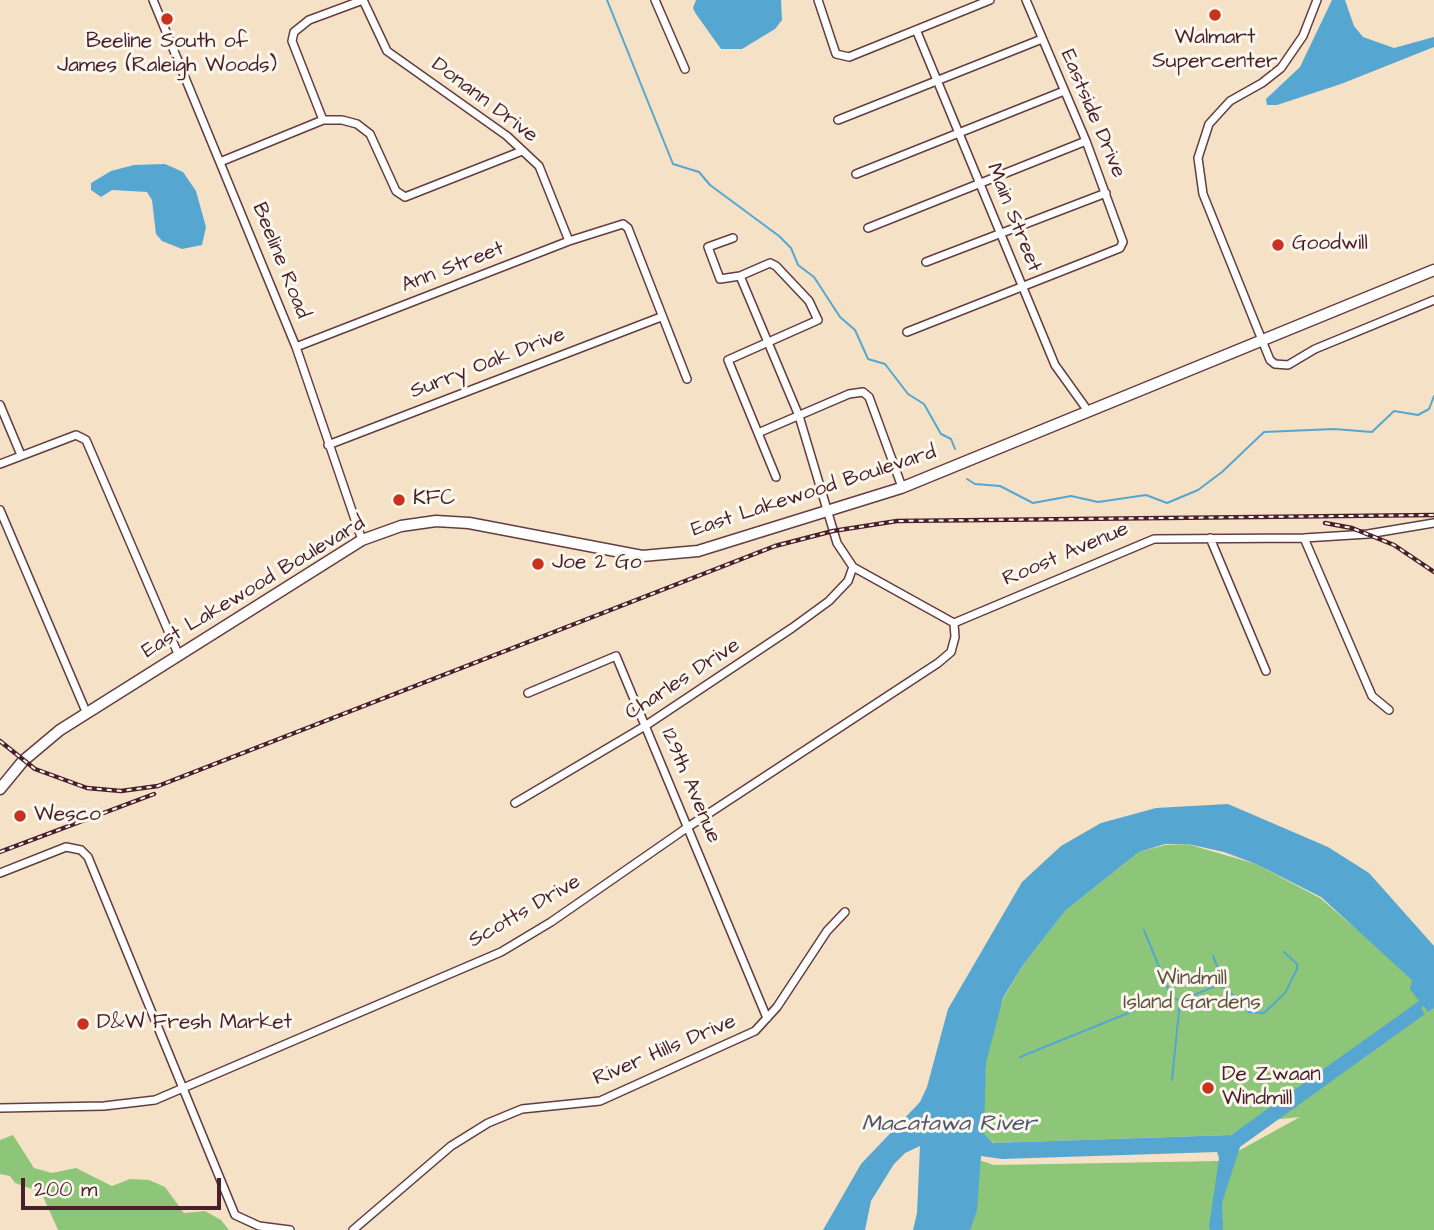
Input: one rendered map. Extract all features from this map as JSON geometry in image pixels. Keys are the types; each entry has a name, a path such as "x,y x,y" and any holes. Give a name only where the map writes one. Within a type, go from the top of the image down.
{"main road":[{"name":"East Lakewood Boulevard","path":"0,789 38,747 362,540 401,526 436,521 469,523 620,554 661,556 698,551 902,488 1434,270"}],"street":[{"name":"Beeline Road","path":"153,0 296,347 362,540"},
{"path":"323,120 292,41 294,32 309,20 363,0"},
{"name":"Donann Drive","path":"363,0 376,33 387,51 507,136 539,166 569,241"},
{"path":"655,0 685,69"},
{"path":"831,0 819,2 836,54 842,57 849,57 899,35 918,32 990,0"},
{"name":"Eastside Drive","path":"1022,286 1119,248 1123,242 1086,141 1026,0"},
{"path":"1317,0 1290,58 1273,76 1222,107 1205,132 1199,150 1198,168 1203,194 1270,360 1281,366 1288,365 1315,349 1434,300"},
{"name":"Main Street","path":"918,32 1055,365 1088,411"},
{"path":"838,120 1042,39"},
{"path":"856,174 1064,91"},
{"path":"220,162 323,120 342,120 364,128 370,134 396,191 405,197 522,151"},
{"path":"868,228 1086,141"},
{"path":"926,262 1106,193"},
{"name":"Ann Street","path":"296,347 569,241 623,224 628,228 661,317"},
{"path":"733,238 708,247 720,279 740,276 770,263 809,301 818,320 728,360 776,477"},
{"path":"740,276 799,416 837,543 853,567 954,623"},
{"path":"907,332 1022,286"},
{"path":"661,317 687,379"},
{"name":"Surry Oak Drive","path":"328,445 661,317"},
{"path":"758,433 849,394 863,393 869,397 902,488"},
{"path":"0,405 21,455"},
{"path":"0,464 76,435 86,440 179,656"},
{"path":"0,510 87,714"},
{"name":"Roost Avenue","path":"954,623 1139,542 1154,539 1304,538 1368,534 1434,523"},
{"path":"1210,538 1266,671"},
{"path":"1304,538 1372,696 1389,710"},
{"name":"Charles Drive","path":"515,803 645,726 829,601 848,581 853,567"},
{"name":"Scotts Drive","path":"0,1108 128,1104 155,1100 501,951 551,922 688,827 938,663 951,652 955,637 954,623"},
{"name":"129th Avenue","path":"528,693 616,656 767,1018"},
{"path":"0,873 66,847 81,850 88,857 235,1214 259,1226 290,1230"},
{"name":"River Hills Drive","path":"353,1230 451,1146 488,1123 522,1109 600,1101 748,1035 767,1018 828,931 845,912"}],"green space":[{"name":"Windmill Island Gardens","path":"1187,844 1256,864 1320,898 1428,990 1434,1008 1434,1230 953,1230 973,1158 994,1165 1220,1161 1300,1117 1252,1122 1230,1135 994,1143 983,1135 986,1062 994,1025 1003,999 1023,965 1066,910 1139,852 1165,845"},
{"path":"13,1135 34,1168 52,1173 76,1168 112,1186 130,1179 149,1180 165,1187 184,1213 205,1211 221,1220 229,1230 58,1230 41,1192 15,1183 10,1176 0,1174 0,1140"}],"water":[{"path":"696,0 781,0 782,20 775,29 742,49 721,49 696,14 693,8"},
{"path":"1332,0 1345,0 1354,26 1363,37 1394,48 1434,37 1434,47 1341,84 1277,105 1267,105 1266,99 1300,67"},
{"path":"165,164 183,172 196,191 206,227 202,245 182,249 162,241 156,234 152,200 147,192 112,190 101,197 91,190 91,183 111,171 134,165"},
{"name":"Macatawa River","path":"1228,804 1328,847 1369,873 1434,946 1434,1008 1428,1012 1424,1006 1421,1008 1425,1014 1240,1147 1222,1203 1223,1230 1210,1230 1209,1226 1219,1158 1217,1152 1002,1159 981,1156 977,1211 970,1230 913,1230 917,1213 920,1146 905,1153 894,1164 871,1201 865,1230 823,1230 861,1164 920,1102 927,1087 948,1009 1022,882 1061,846 1101,823 1156,808","holes":["1165,844 1188,844 1224,852 1256,864 1321,897 1412,980 1410,989 1419,1001 1231,1135 993,1143 984,1134 986,1063 1003,998 1023,965 1066,910 1139,852"]}],"waterway":[{"path":"607,0 673,164 699,172 710,185 779,236 791,248 798,265 814,277 840,317 855,330 868,359 885,364 908,394 924,404 941,434 951,439 955,449"},
{"path":"967,479 975,484 1000,486 1033,503 1071,496 1098,502 1146,495 1167,503 1198,490 1222,472 1264,432 1334,429 1372,432 1394,411 1418,415 1429,409 1434,396"},
{"path":"1144,930 1170,994"},
{"path":"1180,1001 1218,985 1228,990 1249,1012 1264,1013 1285,993 1297,969 1297,964 1284,952"},
{"path":"1213,956 1220,973 1218,985"},
{"path":"1020,1057 1170,996 1180,1001 1172,1080"}],"railway":[{"path":"0,741 35,769 87,788 121,791 158,786 775,546 833,531 897,521 1434,515"},
{"path":"1325,523 1352,528 1394,545 1434,572"},
{"path":"0,852 154,794"}],"place":[{"name":"Walmart Supercenter","path":"1215,15"},
{"name":"Beeline South of James (Raleigh Woods)","path":"167,19"},
{"name":"Goodwill","path":"1278,245"},
{"name":"KFC","path":"399,500"},
{"name":"Joe 2 Go","path":"538,564"},
{"name":"Wesco","path":"20,816"},
{"name":"D&W Fresh Market","path":"83,1024"},
{"name":"De Zwaan Windmill","path":"1208,1088"}]}
